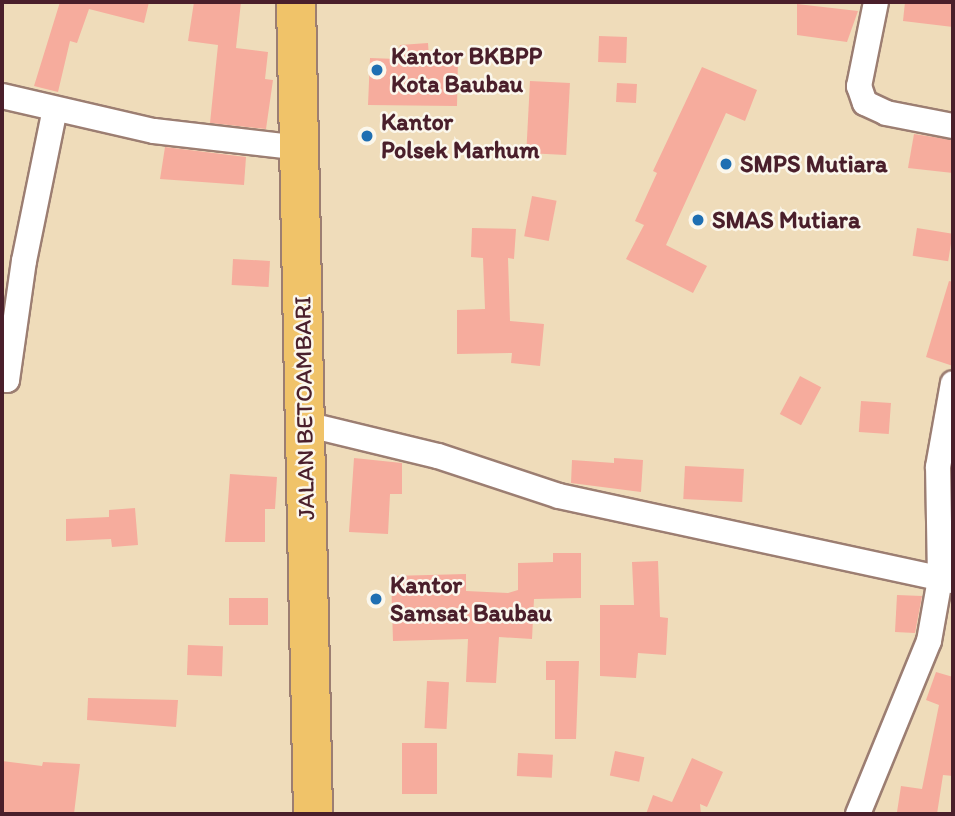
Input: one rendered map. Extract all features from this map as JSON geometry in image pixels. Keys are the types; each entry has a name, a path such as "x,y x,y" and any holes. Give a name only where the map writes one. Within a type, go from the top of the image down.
{"main road":[{"name":"JALAN BETOAMBARI","path":"296,2 319,733 329,814"},
{"name":"JALAN BETOAMBARI","path":"313,2 322,428 319,733 313,814"}],"street":[{"path":"876,2 859,86 865,103 886,113 953,126"},
{"path":"2,96 154,131 300,148"},
{"path":"2,379 7,380 24,261 55,109"},
{"path":"858,814 929,640 947,580 939,467 953,383"},
{"path":"322,428 438,456 559,496 947,580"}],"building":[{"path":"60,2 149,2 144,23 89,9 77,43 70,41 58,92 34,86"},
{"path":"194,2 241,2 236,48 268,52 265,79 273,80 266,129 210,123 218,45 188,41"},
{"path":"905,2 953,2 953,27 903,21"},
{"path":"797,4 858,11 847,42 797,35"},
{"path":"599,36 627,37 626,63 598,62"},
{"path":"428,43 429,57 458,58 457,106 368,105 370,58 397,59 400,45"},
{"path":"702,67 757,90 745,121 726,113 666,245 707,266 693,293 626,259 644,225 635,221 657,173 653,171"},
{"path":"530,81 570,83 566,155 526,153"},
{"path":"617,83 637,84 636,103 616,102"},
{"path":"914,134 953,140 953,173 908,168"},
{"path":"165,147 246,157 244,185 160,179"},
{"path":"532,196 557,201 549,241 524,236"},
{"path":"472,228 516,229 514,259 508,258 510,321 544,324 540,366 511,363 512,353 457,354 457,310 485,309 483,258 471,257"},
{"path":"917,228 953,234 948,261 913,256"},
{"path":"233,259 270,261 269,287 232,285"},
{"path":"949,281 953,282 953,366 926,357"},
{"path":"800,376 821,387 801,425 780,414"},
{"path":"861,401 891,403 889,434 859,432"},
{"path":"354,458 402,463 402,494 390,494 388,534 349,532"},
{"path":"614,458 643,460 641,492 571,483 572,460 614,463"},
{"path":"685,466 744,469 742,502 683,499"},
{"path":"230,474 277,477 275,509 265,509 265,542 225,542"},
{"path":"135,508 138,545 112,547 111,539 66,541 66,519 109,517 109,510"},
{"path":"553,553 581,553 581,598 534,599 532,639 499,637 496,683 466,682 468,639 393,641 391,576 466,574 466,591 508,593 518,590 518,563 553,562"},
{"path":"658,561 660,617 668,618 666,655 638,653 636,678 600,676 600,605 634,605 632,562"},
{"path":"897,595 922,596 915,633 895,632"},
{"path":"229,598 268,598 268,625 229,625"},
{"path":"188,645 223,646 222,676 187,675"},
{"path":"546,661 579,661 576,739 555,739 555,680 546,680"},
{"path":"936,672 953,677 953,776 943,775 937,814 897,812 901,786 922,789 939,705 926,700"},
{"path":"427,681 449,682 447,729 425,728"},
{"path":"88,698 178,700 176,727 87,720"},
{"path":"402,743 437,743 437,794 402,794"},
{"path":"615,751 644,757 639,782 610,775"},
{"path":"518,753 553,755 552,778 517,776"},
{"path":"692,758 723,772 707,807 700,804 701,814 646,814 653,795 672,802"},
{"path":"2,761 42,766 43,762 80,764 74,814 2,812"}],"place":[{"name":"Kantor BKBPP Kota Baubau","path":"377,70"},
{"name":"Kantor Polsek Marhum","path":"367,136"},
{"name":"SMPS Mutiara","path":"726,164"},
{"name":"SMAS Mutiara","path":"698,220"},
{"name":"Kantor Samsat Baubau","path":"376,599"}]}
